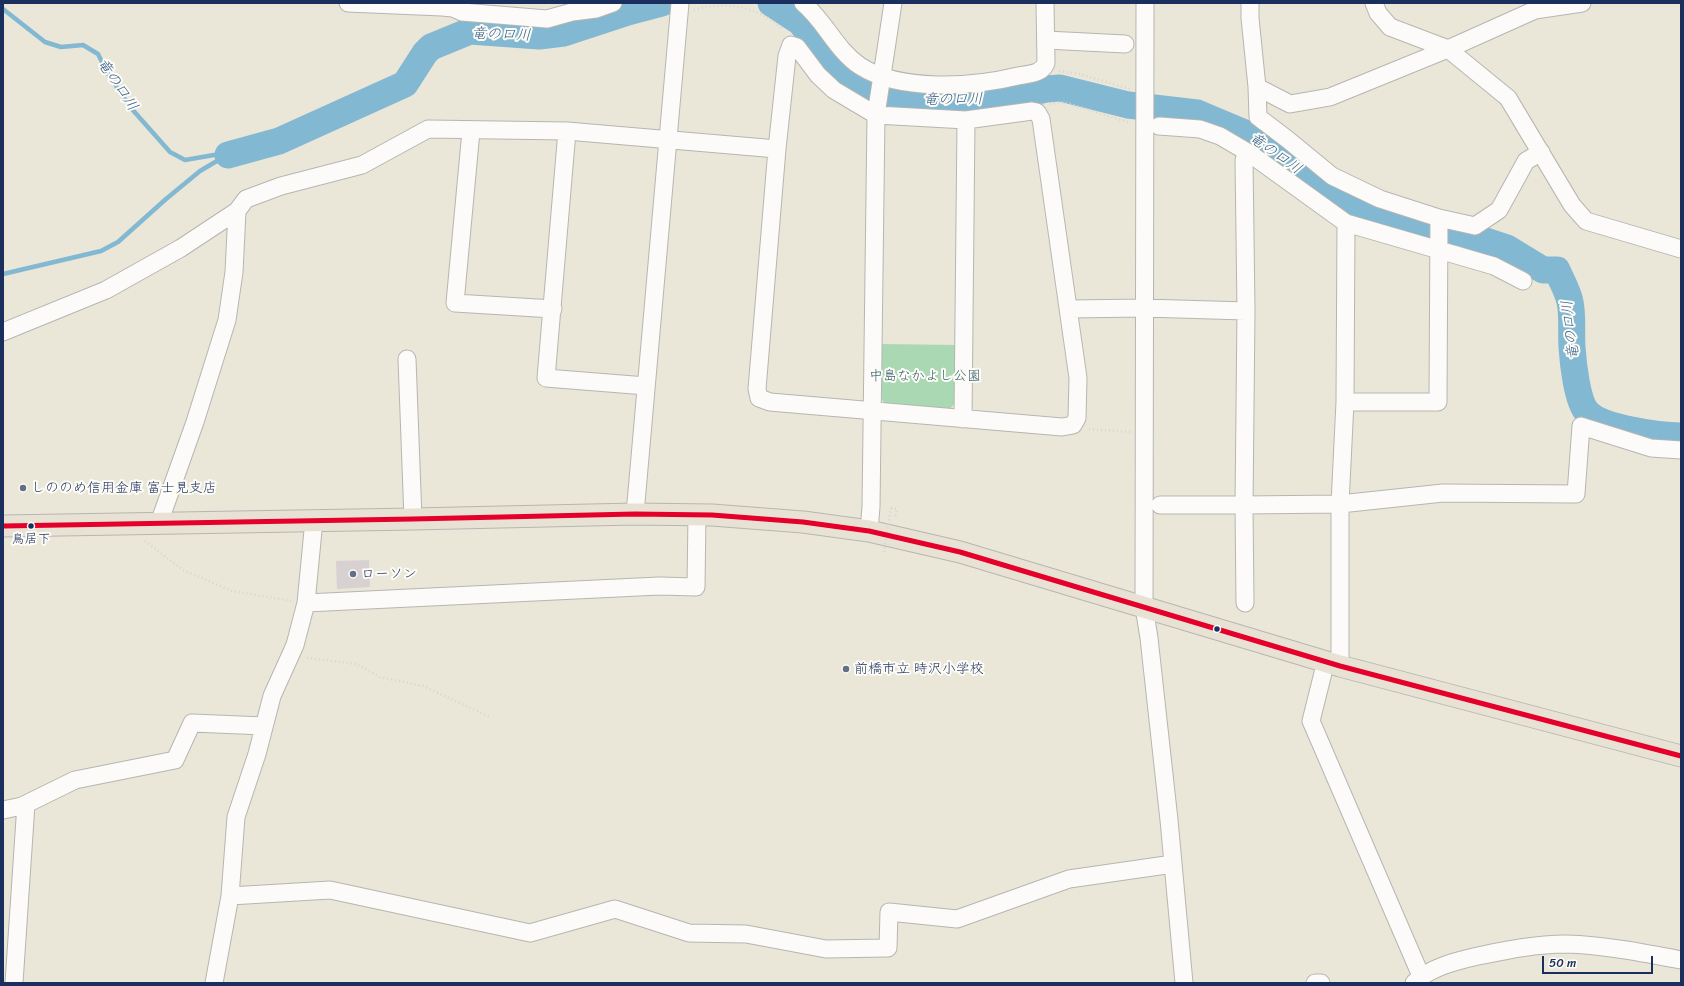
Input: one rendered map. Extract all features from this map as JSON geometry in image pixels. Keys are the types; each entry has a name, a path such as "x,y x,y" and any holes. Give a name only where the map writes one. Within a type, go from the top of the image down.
{"main road":[{"path":"3,526 635,514 697,515 803,522 869,531 960,552 1333,664 1681,756"}],"street":[{"path":"348,3 453,6 462,12 547,19 581,7 596,9 613,3"},
{"path":"803,3 820,20 848,55 861,66 881,78 944,86 1004,80 1039,71 1044,68 1046,63 1045,3"},
{"path":"869,531 871,508 876,111 893,3"},
{"path":"1145,3 1139,93 1144,308 1144,607 1149,638 1174,864 1184,983"},
{"path":"1250,3 1258,117 1332,176 1380,199 1439,219 1475,226 1499,210 1526,161 1541,152"},
{"path":"1374,3 1378,13 1390,27 1448,49 1508,98 1572,205 1586,221 1681,250"},
{"path":"1257,87 1290,104 1330,97 1448,49 1535,10 1582,3"},
{"path":"635,514 668,140 684,8"},
{"path":"1046,40 1125,44"},
{"path":"790,45 797,47 818,75 834,90 876,111 966,120 1032,111 1038,112 1042,119 1078,378 1076,418 1073,425 1062,427 963,419 770,402 759,398 757,389 777,149 787,56 790,45"},
{"path":"963,419 966,120"},
{"path":"1160,126 1200,129 1220,136 1249,153 1346,223 1440,248 1494,266 1523,281"},
{"path":"3,332 106,290 182,248 237,211 246,199 281,186 362,165 428,130 567,131 777,149"},
{"path":"471,131 455,304 553,309"},
{"path":"567,131 546,378 646,386"},
{"path":"1245,603 1244,505 1246,311 1244,160 1249,153"},
{"path":"159,523 195,422 227,320 234,272 237,211"},
{"path":"1345,402 1438,402 1439,219"},
{"path":"1346,223 1345,402 1333,664 1311,721 1418,980 1452,962 1522,947 1566,944 1638,952 1681,960"},
{"path":"1069,309 1144,308 1246,311"},
{"path":"407,359 413,519"},
{"path":"1160,505 1340,504 1443,493 1576,494 1581,426 1651,448 1681,450"},
{"path":"306,603 659,586 696,587 697,515"},
{"path":"214,983 230,896 236,817 257,754 272,696 295,645 306,603 314,520"},
{"path":"3,810 26,804 75,780 175,760 192,723 264,726"},
{"path":"14,983 26,804"},
{"path":"230,896 330,890 530,933 615,909 689,933 746,934 826,949 888,948 889,912 957,919 1069,879 1174,864"},
{"path":"1315,983 1321,983"}],"path":[{"path":"684,8 731,4 774,20 782,29"},
{"path":"1057,71 1080,74 1139,93"},
{"path":"1048,104 1061,102 1139,119"},
{"path":"1084,429 1131,432"},
{"path":"884,552 891,508 897,509 895,518 900,519"},
{"path":"132,524 146,542 183,570 232,591 306,603"},
{"path":"290,656 356,664 380,677 423,686 490,717"}],"green space":[{"name":"中島なかよし公園","path":"880,344 957,345 956,402 950,409 886,405 880,397"}],"building":[{"name":"ローソン","path":"369,560 370,587 337,589 336,561"}],"waterway":[{"name":"竜の口川","path":"228,155 279,141 405,84 425,53 431,47 470,31 539,36 564,33 628,12 662,3"},
{"name":"竜の口川","path":"771,3 800,22 838,68 865,88 891,101 923,102 998,100 1046,89 1060,88 1128,105 1197,113 1254,137 1273,149 1319,186 1402,223 1462,233 1507,248 1543,270 1557,270 1570,302 1572,347 1575,372 1578,391 1587,412 1594,418 1617,427 1646,433 1681,436"},
{"name":"竜の口川","path":"3,9 45,42 61,47 83,45 98,54 108,74 131,108 170,152 185,160 214,155 228,155"},
{"name":"竜の口川","path":"3,274 101,251 118,242 200,171 227,155"}],"transit line":[{"path":"3,526 635,514 712,515 803,522 869,531 960,552 1340,666 1681,756"}],"place":[{"name":"しののめ信用金庫 富士見支店","path":"23,488"},
{"name":"鳥居下","path":"31,526"},
{"name":"ローソン","path":"353,574"},
{"name":"前橋市立 時沢小学校","path":"846,669"}]}
